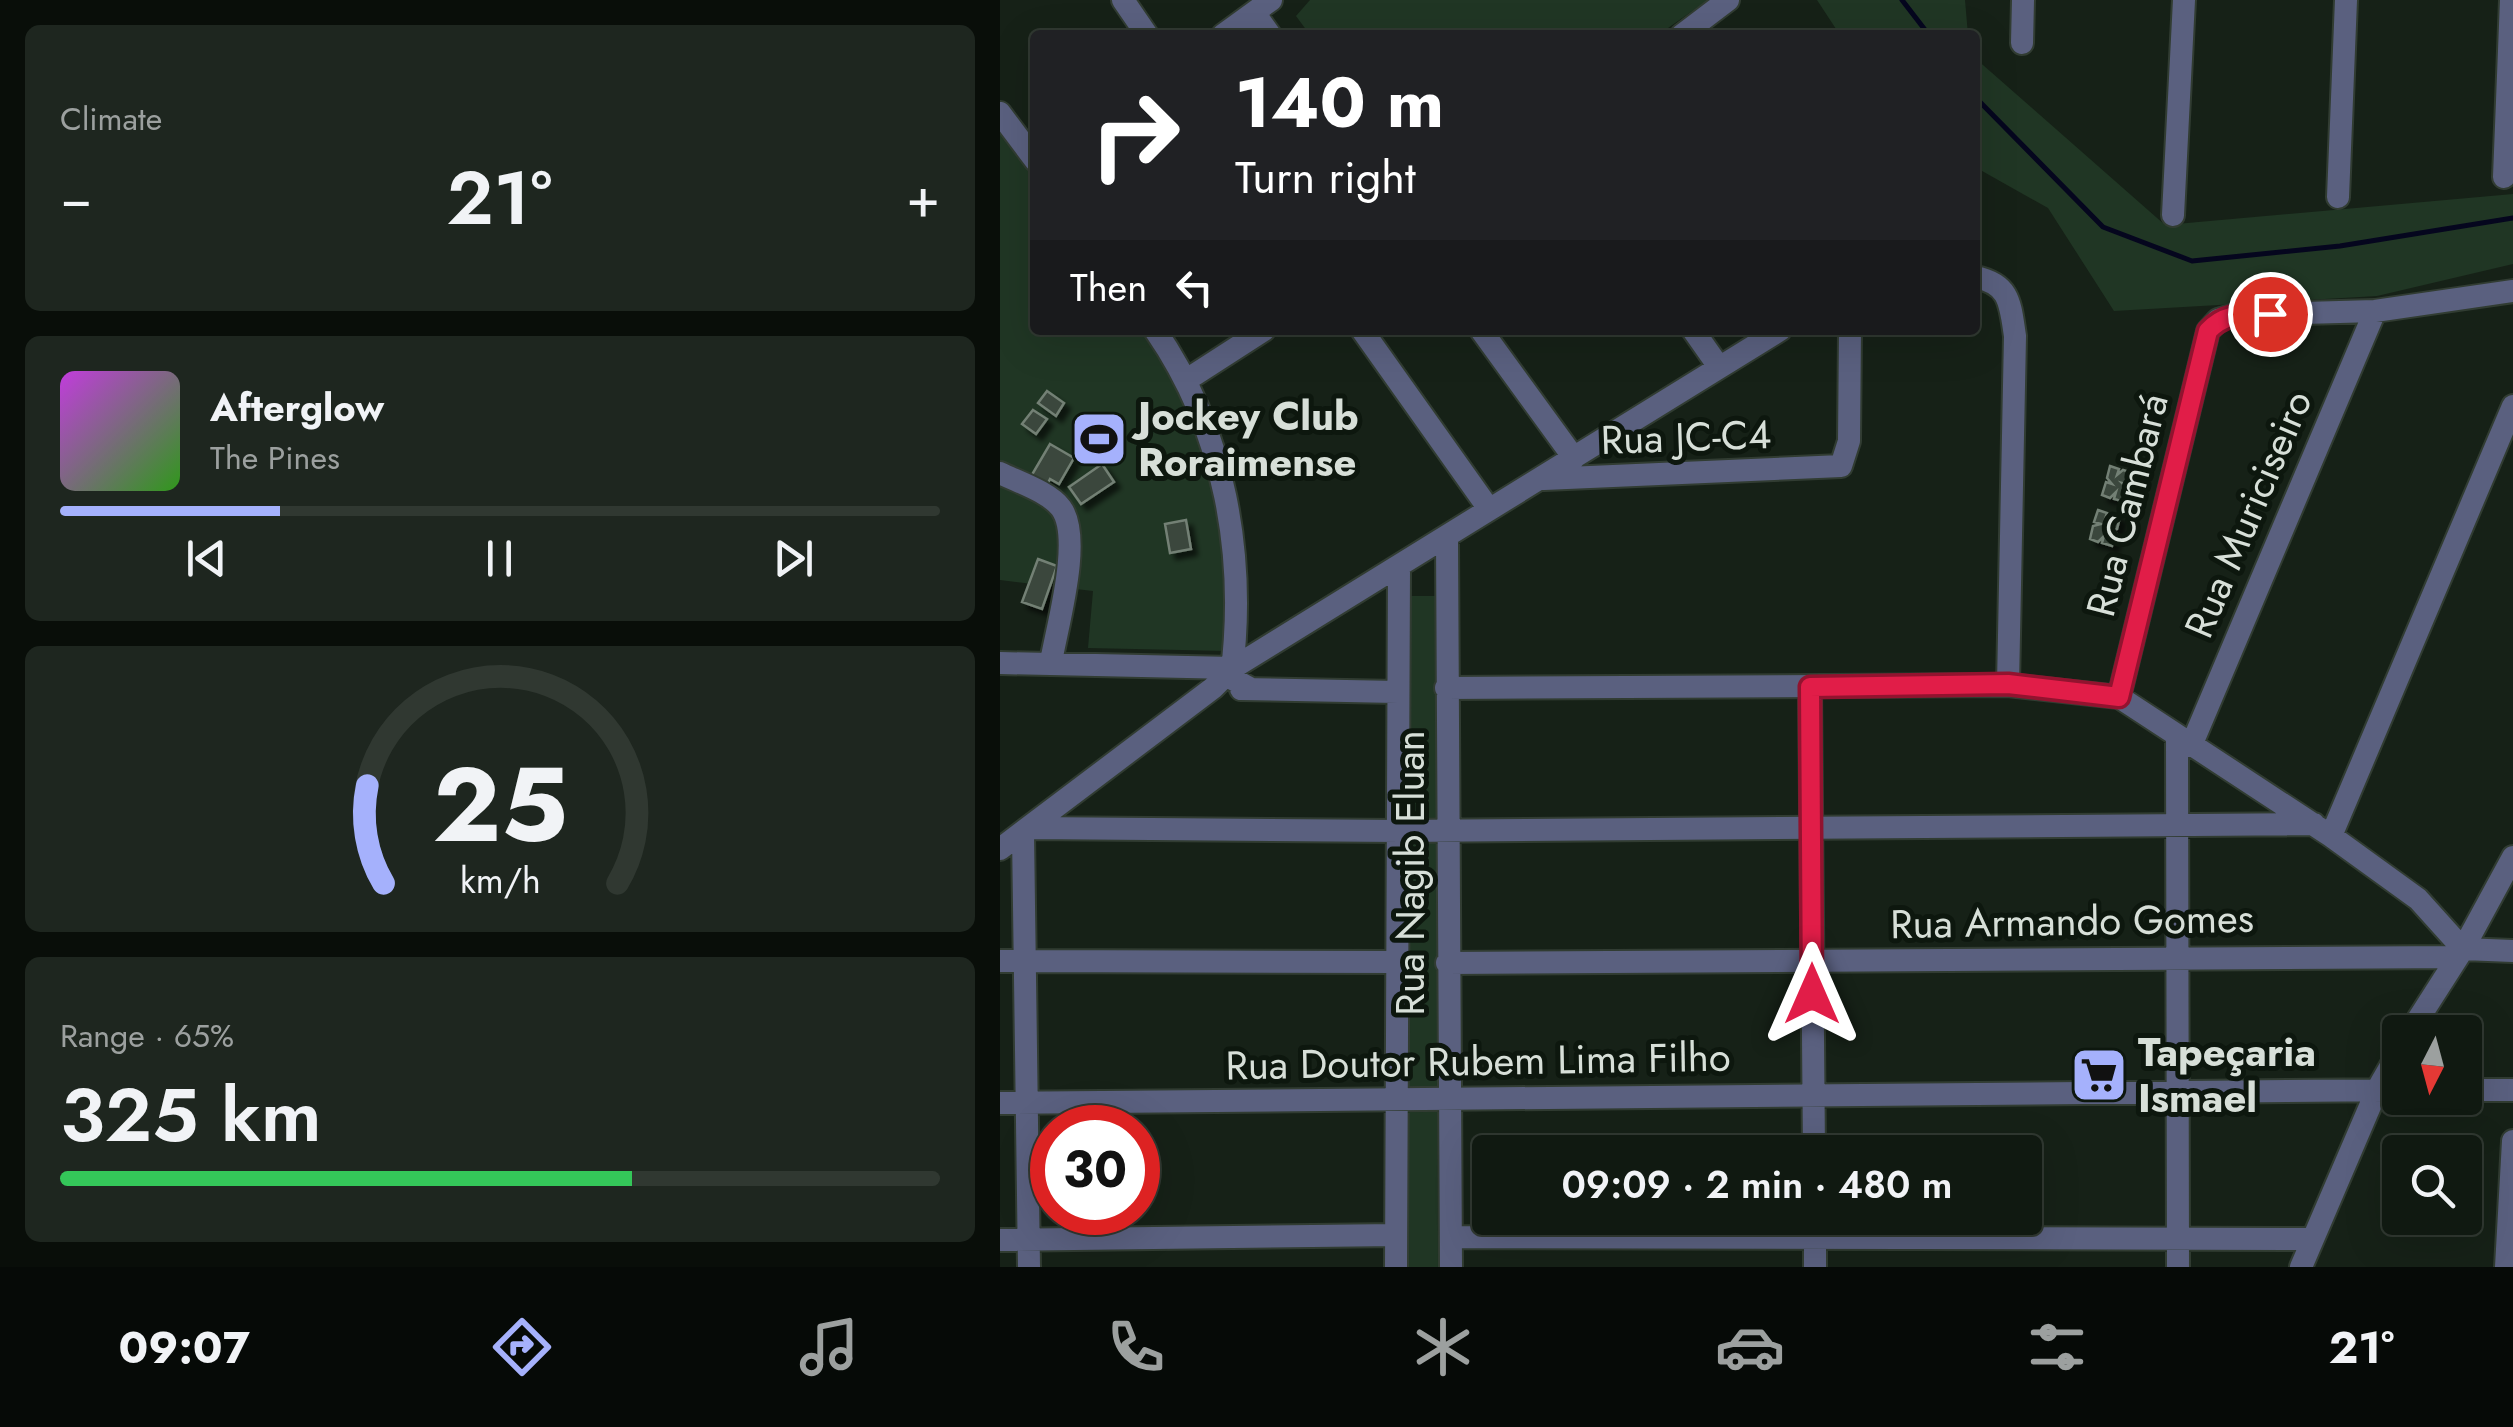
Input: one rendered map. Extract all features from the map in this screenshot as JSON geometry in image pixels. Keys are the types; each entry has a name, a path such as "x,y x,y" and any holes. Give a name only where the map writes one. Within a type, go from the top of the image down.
{"street":[{"path":"1123,0 1144,30"},
{"path":"1692,30 1728,0"},
{"path":"2022,43 2024,0"},
{"path":"2174,215 2184,0"},
{"path":"2338,196 2346,0"},
{"path":"2504,177 2510,0"},
{"path":"1230,30 1263,7"},
{"path":"1000,113 1030,153"},
{"path":"1986,279 2006,291 2015,336 2008,684"},
{"path":"2375,310 2513,291"},
{"name":"Rua Cambará","path":"2119,697 2208,331 2218,320 2235,315 2375,310"},
{"name":"Rua Muriciseiro","path":"2184,741 2375,310"},
{"path":"1157,335 1188,379 1222,475 1238,622 1234,682 1252,689"},
{"path":"1188,379 1256,335"},
{"path":"1366,335 1489,509"},
{"path":"1485,335 1574,458"},
{"path":"1697,335 1719,367"},
{"path":"1000,850 1213,688 1233,668 1447,540 1489,509 1772,335"},
{"name":"Rua JC-C4","path":"1541,479 1834,469 1846,456 1849,441 1850,335"},
{"path":"2323,830 2513,406"},
{"path":"1000,473 1059,505 1070,524 1070,546 1051,662"},
{"name":"Rua Nagib Eluan","path":"1447,540 1451,1267"},
{"name":"Rua Nagib Eluan","path":"1396,1267 1399,569"},
{"path":"1000,663 1233,668"},
{"path":"1446,688 2008,684 2119,697 2323,830 2418,899 2461,953"},
{"path":"1810,687 1814,1135"},
{"path":"1213,688 1397,692"},
{"path":"2178,1267 2174,1092 2178,826 2184,741"},
{"path":"1026,831 2178,826 2323,830"},
{"path":"1026,831 1029,1267"},
{"path":"2421,1015 2461,953 2513,857"},
{"name":"Rua Armando Gomes","path":"1447,962 2513,952"},
{"path":"1000,961 1400,962"},
{"name":"Rua Doutor Rubem Lima Filho","path":"1000,1102 2382,1090"},
{"path":"2482,1090 2513,1090"},
{"path":"2301,1267 2382,1102"},
{"path":"2506,1267 2513,1141"},
{"path":"2042,1233 2314,1237"},
{"path":"1000,1240 1396,1234"},
{"path":"1452,1236 1492,1235"},
{"path":"1816,1235 1816,1267"},
{"path":"2314,1237 2314,1267"}],"green space":[{"path":"1310,0 1708,0 1665,30 1306,30 1296,16"},
{"path":"1817,0 1965,0 1968,30 1837,30"},
{"path":"1980,62 2165,225 2513,194 2513,264 2377,296 2114,311 2048,208 1980,170"},
{"name":"Jockey Club Roraimense","path":"1000,129 1030,171 1030,335 1147,335 1181,388 1204,451 1220,517 1227,584 1227,651 1088,648 1093,591 1000,580"},
{"path":"1404,596 1436,596 1438,1267 1407,1267"}],"building":[{"path":"1047,391 1064,403 1056,416 1038,403"},
{"path":"1033,410 1047,419 1036,434 1022,424"},
{"path":"1050,444 1074,458 1059,484 1050,479 1046,487 1030,478"},
{"path":"1102,464 1114,482 1081,504 1069,487"},
{"path":"2110,466 2119,469 2117,475 2123,470 2133,473 2129,485 2122,483 2128,489 2125,502 2114,499 2116,492 2110,498 2102,495 2106,482 2112,484 2107,478"},
{"path":"2098,510 2107,513 2105,519 2111,514 2120,517 2117,529 2109,531 2116,533 2112,546 2102,543 2104,536 2098,542 2090,539 2093,526 2101,524 2094,522"},
{"path":"1186,520 1191,549 1170,553 1165,524"},
{"path":"1038,559 1057,566 1042,609 1022,602"}],"waterway":[{"path":"1902,0 1925,30"},
{"path":"1980,102 2103,227 2192,261 2340,246 2513,218"}],"place":[{"name":"Jockey Club Roraimense","path":"1099,439"},
{"name":"Tapeçaria Ismael","path":"2099,1075"}],"route":[{"path":"1812,994 1810,687 2008,684 2119,697 2208,331 2218,320 2235,315 2270,314"}]}
